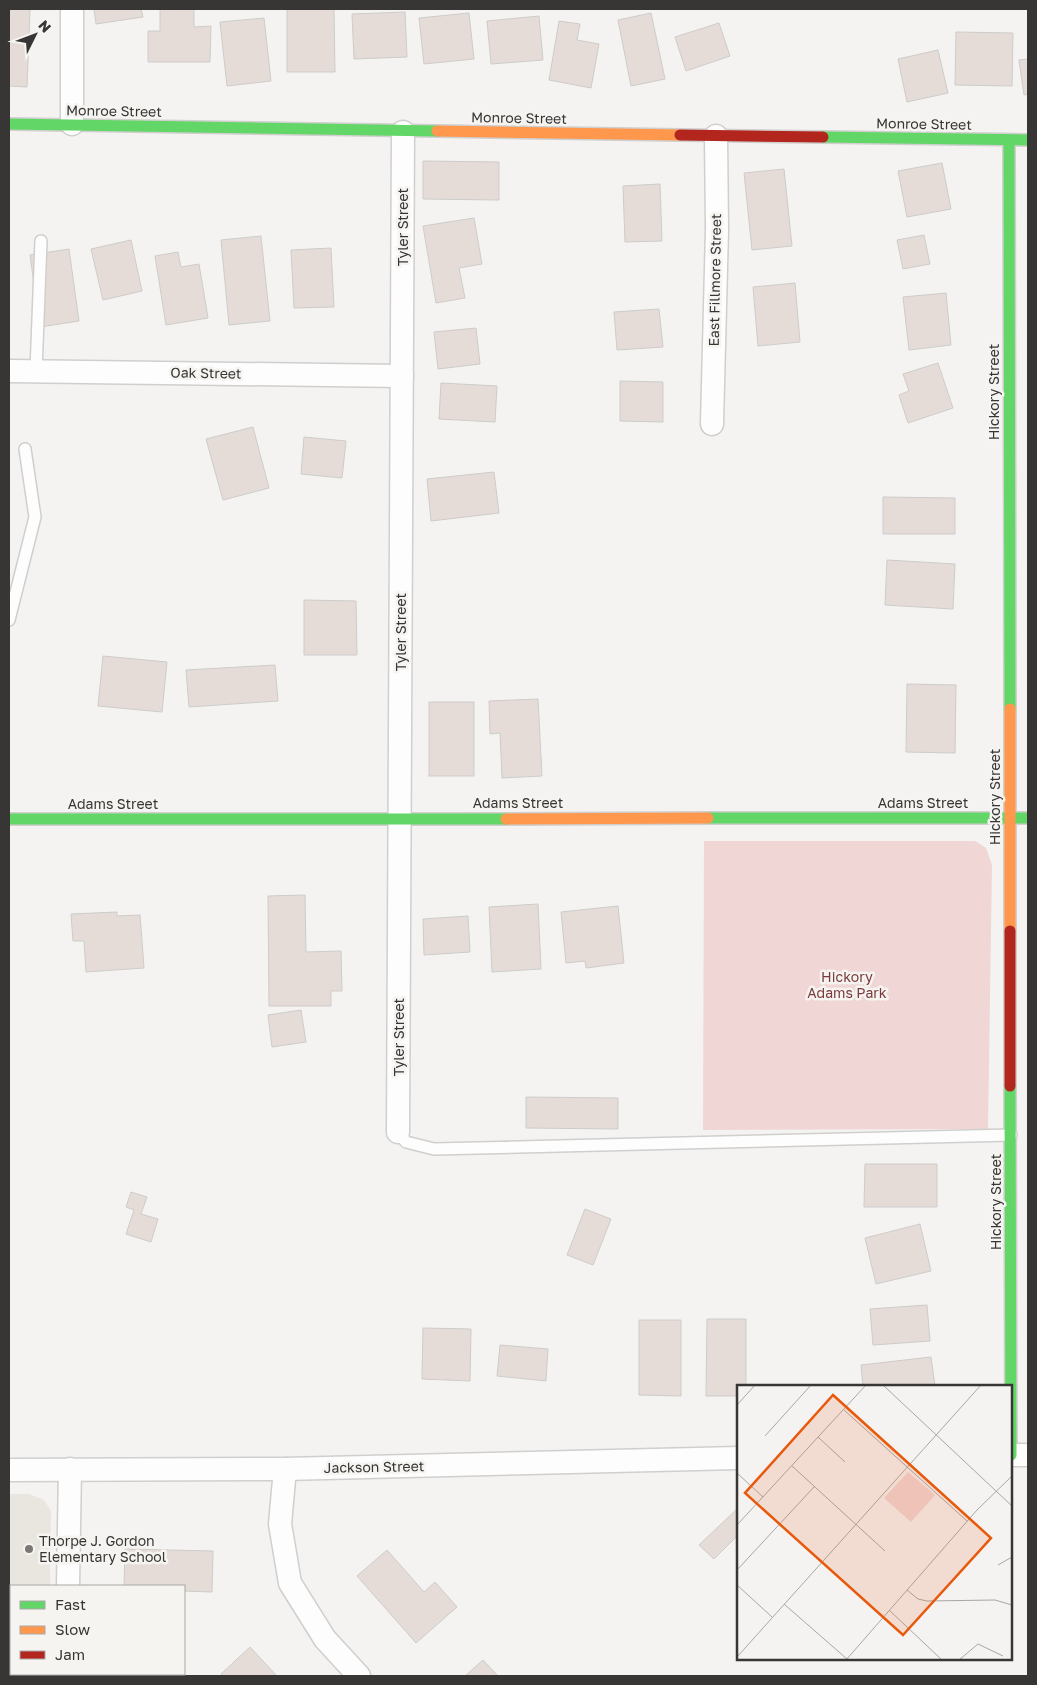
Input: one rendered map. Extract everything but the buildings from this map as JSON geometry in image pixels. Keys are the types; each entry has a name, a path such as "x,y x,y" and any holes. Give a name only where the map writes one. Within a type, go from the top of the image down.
{"street":[{"path":"72,9 72,124"},
{"name":"Monroe Street","path":"9,124 403,132 1028,140"},
{"name":"Tyler Street","path":"398,1132 403,132"},
{"name":"East Fillmore Street","path":"712,424 717,229 716,136"},
{"name":"Hickory Street","path":"1009,140 1011,1385"},
{"name":"Oak Street","path":"9,371 402,376"},
{"name":"Adams Street","path":"9,819 1028,818"},
{"path":"1012,1455 1028,1455"},
{"name":"Jackson Street","path":"9,1470 285,1469 737,1458"},
{"path":"68,1585 70,1469"},
{"path":"285,1469 280,1524 290,1583 325,1639 359,1676"}],"lane":[{"path":"36,371 41,241"},
{"path":"9,620 34,517 25,449"},
{"path":"398,1132 406,1142 434,1149 1011,1135"}],"shaded area":[{"name":"Thorpe J. Gordon Elementary School","path":"9,1494 29,1494 44,1500 51,1511 50,1585 10,1585 10,1675 48,1676 9,1676"}],"green space":[{"name":"Hickory Adams Park","path":"704,841 975,841 986,848 992,865 988,1129 703,1130"}],"traffic: fast":[{"path":"9,124 437,131"},
{"path":"823,137 1027,140"},
{"path":"1009,140 1010,709"},
{"path":"708,818 1027,818"},
{"path":"9,819 506,819"},
{"path":"1010,1086 1011,1385"}],"traffic: slow":[{"path":"437,131 680,135"},
{"path":"1010,709 1010,931"},
{"path":"506,819 708,818"}],"traffic: jam":[{"path":"680,135 823,137"},
{"path":"1010,931 1010,1086"}],"place":[{"name":"Thorpe J. Gordon Elementary School","path":"29,1549"}]}
